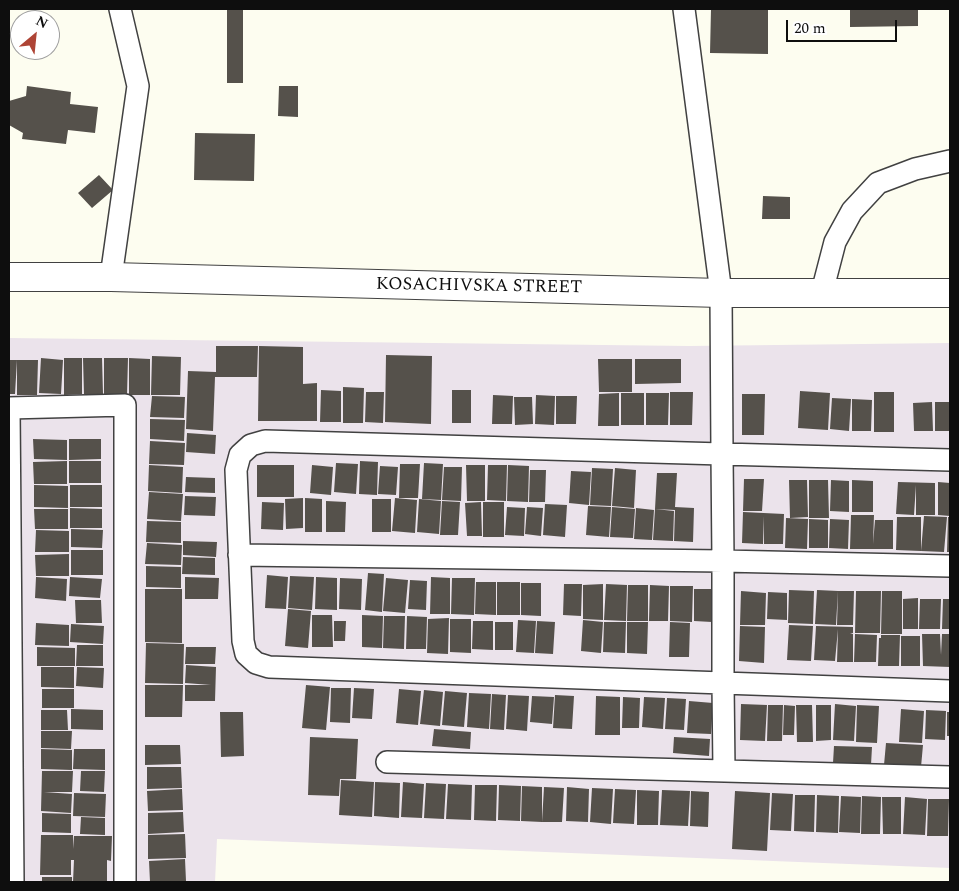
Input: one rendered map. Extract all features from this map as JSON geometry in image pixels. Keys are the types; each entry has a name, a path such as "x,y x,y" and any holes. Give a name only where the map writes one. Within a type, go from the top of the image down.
{"street":[{"name":"KOSACHIVSKA STREET","path":"9,277 111,277 721,293 950,293"}],"lane":[{"path":"111,277 138,86 120,9"},
{"path":"684,9 721,293 724,771"},
{"path":"822,292 836,242 852,211 878,183 914,169 950,161"},
{"path":"14,882 9,408 125,405 125,882"},
{"path":"950,460 265,441 251,445 240,455 236,470 242,640 246,654 256,663 270,667 950,691"},
{"path":"239,555 950,566"},
{"path":"387,762 950,777"}],"shaded area":[{"path":"9,338 689,346 950,343 950,868 217,839 215,882 9,882"}],"building":[{"path":"227,9 243,9 243,83 227,83"},
{"path":"711,9 768,9 768,54 710,53"},
{"path":"850,9 918,9 918,26 850,27"},
{"path":"27,86 71,92 70,104 98,107 95,133 68,130 66,144 22,139 23,133 9,125 9,101 26,96"},
{"path":"279,86 298,86 298,117 278,116"},
{"path":"195,133 255,134 254,181 194,180"},
{"path":"99,175 113,190 92,208 78,193"},
{"path":"763,196 790,197 790,219 762,219"},
{"path":"216,346 258,346 257,377 215,377 213,431 186,429 188,371 216,372"},
{"path":"259,346 303,347 303,384 317,383 317,421 258,421"},
{"path":"386,355 432,356 431,424 385,422"},
{"path":"152,356 181,357 180,395 151,395"},
{"path":"41,358 63,360 61,394 39,393"},
{"path":"64,358 82,358 82,394 64,395"},
{"path":"83,358 102,358 103,394 84,394"},
{"path":"104,358 128,358 127,395 104,395"},
{"path":"129,358 150,359 150,395 129,395"},
{"path":"598,359 632,359 632,392 599,392"},
{"path":"635,359 681,359 681,383 635,384"},
{"path":"9,360 17,360 15,394 9,394"},
{"path":"17,360 38,360 37,395 17,395"},
{"path":"343,387 364,388 363,423 343,423"},
{"path":"321,390 341,391 341,422 320,422"},
{"path":"452,390 471,390 471,423 452,423"},
{"path":"800,391 830,393 828,430 798,428"},
{"path":"366,392 384,392 383,423 365,422"},
{"path":"670,392 693,392 692,425 670,425"},
{"path":"874,392 894,392 894,432 874,432"},
{"path":"619,393 619,426 598,426 599,394"},
{"path":"621,393 644,393 644,425 621,425"},
{"path":"646,393 669,393 668,425 646,425"},
{"path":"742,394 765,394 764,435 742,435"},
{"path":"493,395 513,396 512,424 492,424"},
{"path":"536,395 555,396 554,425 535,424"},
{"path":"152,396 185,397 184,418 150,417"},
{"path":"556,396 577,396 576,424 556,424"},
{"path":"514,397 532,397 533,424 515,425"},
{"path":"832,398 851,399 849,431 830,429"},
{"path":"852,399 872,400 871,431 852,431"},
{"path":"932,402 933,431 914,431 913,403"},
{"path":"935,402 950,402 950,431 935,431"},
{"path":"150,419 185,420 184,441 150,439"},
{"path":"187,433 216,435 215,454 186,452"},
{"path":"33,439 67,440 67,460 34,459"},
{"path":"69,439 101,439 101,459 69,460"},
{"path":"150,441 185,443 184,465 149,464"},
{"path":"67,461 67,484 34,484 33,462"},
{"path":"69,461 101,461 101,483 69,483"},
{"path":"360,461 378,462 377,495 359,494"},
{"path":"336,463 358,464 356,494 334,492"},
{"path":"424,463 443,464 441,500 422,499"},
{"path":"400,464 420,464 418,498 399,498"},
{"path":"149,465 183,467 182,493 148,491"},
{"path":"257,465 294,465 294,497 257,497"},
{"path":"312,465 333,467 331,495 310,493"},
{"path":"466,465 485,465 485,501 467,501"},
{"path":"488,465 507,465 506,501 487,500"},
{"path":"508,465 529,466 528,502 507,501"},
{"path":"380,466 398,467 396,495 378,494"},
{"path":"444,467 462,467 461,501 442,500"},
{"path":"592,468 613,469 611,506 590,505"},
{"path":"615,468 636,470 634,508 612,506"},
{"path":"530,470 546,470 545,502 529,502"},
{"path":"571,471 591,472 589,505 569,503"},
{"path":"657,473 677,473 675,507 694,508 693,542 674,541 675,510 655,509"},
{"path":"186,477 215,478 215,493 185,492"},
{"path":"744,479 764,479 762,511 743,511"},
{"path":"789,480 807,480 808,517 790,518"},
{"path":"809,480 828,480 829,518 809,518"},
{"path":"831,480 849,481 849,512 830,511"},
{"path":"852,480 873,481 873,512 852,512"},
{"path":"898,482 935,483 935,515 916,515 916,485 914,515 896,514"},
{"path":"938,482 950,483 950,516 938,515"},
{"path":"34,485 68,486 68,508 34,507"},
{"path":"70,485 102,485 102,507 70,507"},
{"path":"149,492 183,494 181,521 147,519"},
{"path":"185,496 216,497 215,516 184,515"},
{"path":"303,498 303,528 286,529 285,499"},
{"path":"305,498 322,499 322,532 305,532"},
{"path":"395,498 417,500 415,533 392,531"},
{"path":"372,499 391,499 391,532 372,532"},
{"path":"419,499 441,501 439,534 417,532"},
{"path":"326,501 346,502 345,532 326,532"},
{"path":"442,501 460,502 458,535 440,535"},
{"path":"262,502 284,503 283,530 261,529"},
{"path":"481,502 482,536 467,536 465,503"},
{"path":"483,502 504,502 504,537 483,537"},
{"path":"545,504 567,505 565,537 543,535"},
{"path":"588,506 611,507 609,537 586,535"},
{"path":"507,507 525,508 524,536 505,535"},
{"path":"527,507 543,508 541,536 525,534"},
{"path":"612,507 635,509 633,538 610,537"},
{"path":"70,508 102,509 102,528 70,528"},
{"path":"636,508 654,510 652,540 634,539"},
{"path":"34,509 68,509 68,529 35,529"},
{"path":"655,509 674,511 673,541 653,540"},
{"path":"743,512 784,514 783,544 764,544 764,516 763,544 742,543"},
{"path":"851,515 874,515 873,544 875,520 893,520 893,549 850,549"},
{"path":"924,516 947,517 944,552 921,551"},
{"path":"897,517 921,517 921,551 896,550"},
{"path":"948,517 950,517 950,552 947,552"},
{"path":"786,518 808,519 807,549 785,548"},
{"path":"809,519 828,520 828,548 809,548"},
{"path":"830,519 849,520 848,549 829,548"},
{"path":"147,521 181,522 181,543 146,542"},
{"path":"71,529 103,530 102,548 71,547"},
{"path":"36,530 69,531 69,552 35,552"},
{"path":"183,541 217,542 216,557 183,555"},
{"path":"147,543 182,545 181,565 145,564"},
{"path":"71,550 103,550 103,575 71,575"},
{"path":"69,554 69,576 36,576 35,555"},
{"path":"183,557 215,558 215,575 182,574"},
{"path":"146,566 181,567 181,588 146,587"},
{"path":"368,573 384,574 382,612 365,610"},
{"path":"267,575 288,577 286,609 265,608"},
{"path":"290,576 314,577 312,610 288,608"},
{"path":"36,577 67,579 66,601 35,598"},
{"path":"70,577 102,579 100,598 69,596"},
{"path":"185,577 219,578 218,599 185,599"},
{"path":"316,577 337,578 337,610 315,609"},
{"path":"431,577 450,578 450,614 430,614"},
{"path":"340,578 362,579 361,610 339,609"},
{"path":"386,578 408,580 405,613 383,611"},
{"path":"452,578 475,578 474,615 451,614"},
{"path":"410,580 427,581 426,610 408,609"},
{"path":"476,582 496,582 496,615 475,614"},
{"path":"497,582 520,582 520,615 497,615"},
{"path":"521,583 541,583 541,616 521,615"},
{"path":"564,584 582,584 581,616 563,615"},
{"path":"603,584 603,620 583,619 583,585"},
{"path":"606,584 627,585 626,621 604,620"},
{"path":"628,585 648,585 648,621 627,621"},
{"path":"650,585 669,586 668,621 649,621"},
{"path":"670,586 693,586 692,622 670,621"},
{"path":"145,589 182,589 182,643 145,642"},
{"path":"694,589 712,589 712,622 694,621"},
{"path":"789,590 814,591 813,624 788,623"},
{"path":"817,590 838,591 836,625 815,624"},
{"path":"741,591 766,593 765,625 740,625"},
{"path":"838,591 854,591 853,625 837,625"},
{"path":"856,591 881,591 880,633 855,633"},
{"path":"882,591 902,591 902,634 881,634"},
{"path":"768,592 787,593 787,620 767,619"},
{"path":"918,598 918,629 903,629 903,599"},
{"path":"920,599 941,599 940,629 919,629"},
{"path":"943,599 950,599 950,629 942,629"},
{"path":"75,600 101,600 102,623 76,623"},
{"path":"288,609 311,611 308,648 285,646"},
{"path":"312,615 332,615 333,647 312,647"},
{"path":"362,615 383,616 382,648 362,647"},
{"path":"384,616 405,616 404,649 383,648"},
{"path":"407,616 427,617 426,649 406,649"},
{"path":"449,618 448,654 427,653 428,619"},
{"path":"450,619 471,619 471,653 450,652"},
{"path":"518,620 536,621 534,653 516,652"},
{"path":"583,620 603,622 601,653 581,651"},
{"path":"334,621 346,621 345,641 334,641"},
{"path":"473,621 493,621 493,650 472,649"},
{"path":"537,621 555,622 553,654 535,653"},
{"path":"495,622 513,622 513,650 495,650"},
{"path":"604,622 626,622 625,653 603,652"},
{"path":"627,622 648,622 647,654 627,653"},
{"path":"670,622 690,623 689,657 669,657"},
{"path":"36,623 69,625 69,646 35,645"},
{"path":"71,624 104,626 103,644 70,642"},
{"path":"789,625 813,626 811,661 787,660"},
{"path":"740,626 765,627 764,663 739,661"},
{"path":"816,626 853,627 853,633 850,633 853,634 853,662 837,662 838,629 835,661 814,660"},
{"path":"855,634 877,635 876,662 854,662"},
{"path":"922,634 940,634 941,655 942,634 950,634 950,667 923,666"},
{"path":"881,635 900,635 899,666 878,666 879,638 881,638"},
{"path":"901,636 920,636 920,666 901,666"},
{"path":"146,643 184,644 183,684 145,683"},
{"path":"77,645 103,645 103,666 76,666"},
{"path":"37,647 75,648 75,666 37,666"},
{"path":"186,647 216,647 215,664 185,664"},
{"path":"186,665 216,667 215,701 185,701 185,685 211,685 185,683"},
{"path":"41,667 74,667 74,688 41,687"},
{"path":"77,667 104,668 103,688 76,686"},
{"path":"145,685 183,685 182,717 145,717"},
{"path":"306,685 330,687 326,730 302,728"},
{"path":"331,688 351,688 350,723 330,722"},
{"path":"354,688 374,689 372,719 352,718"},
{"path":"42,689 74,689 74,708 42,708"},
{"path":"399,689 421,691 418,725 396,723"},
{"path":"424,690 443,692 440,726 420,724"},
{"path":"445,691 467,693 464,727 442,725"},
{"path":"469,693 491,694 489,729 467,727"},
{"path":"492,694 506,695 504,730 490,729"},
{"path":"508,695 529,696 527,731 506,729"},
{"path":"555,695 574,696 572,729 553,728"},
{"path":"532,696 554,697 552,724 530,722"},
{"path":"596,696 620,697 620,735 595,735"},
{"path":"623,697 640,698 639,728 622,728"},
{"path":"644,697 665,698 663,729 642,727"},
{"path":"667,698 686,699 684,730 665,729"},
{"path":"689,701 713,703 711,734 687,733"},
{"path":"741,704 767,705 765,741 740,740"},
{"path":"835,704 856,706 854,741 833,740"},
{"path":"768,705 783,705 782,741 767,741"},
{"path":"784,705 795,706 794,735 783,735"},
{"path":"796,705 812,705 813,742 797,742"},
{"path":"816,705 831,705 831,740 816,741"},
{"path":"857,705 879,706 877,743 856,742"},
{"path":"71,709 103,710 103,730 71,729"},
{"path":"901,709 924,711 922,743 899,742"},
{"path":"41,710 67,710 68,730 41,730"},
{"path":"926,710 946,711 945,740 925,739"},
{"path":"220,712 243,712 244,756 221,757"},
{"path":"947,712 950,712 950,736 947,736"},
{"path":"434,729 471,732 470,749 432,746"},
{"path":"41,731 72,731 71,749 41,748"},
{"path":"310,737 358,739 356,779 340,779 339,796 308,795"},
{"path":"674,737 710,739 709,756 673,753"},
{"path":"886,743 923,745 921,767 884,765"},
{"path":"145,745 180,745 181,764 145,765"},
{"path":"834,746 872,747 871,765 833,763"},
{"path":"41,749 72,750 72,770 41,769"},
{"path":"74,749 105,749 105,770 73,769"},
{"path":"147,767 181,767 182,788 147,789"},
{"path":"42,771 73,771 72,792 44,792 72,794 71,813 41,811"},
{"path":"81,771 105,771 104,792 80,791"},
{"path":"341,780 374,782 372,817 339,815"},
{"path":"375,782 400,783 399,818 374,816"},
{"path":"403,782 424,784 422,818 401,817"},
{"path":"426,783 446,784 444,819 424,818"},
{"path":"448,784 472,785 471,820 446,819"},
{"path":"475,785 497,785 496,821 474,820"},
{"path":"499,785 521,786 520,821 498,820"},
{"path":"522,786 542,787 542,822 521,821"},
{"path":"544,787 564,788 562,822 542,822"},
{"path":"567,787 589,789 588,822 566,821"},
{"path":"592,788 613,789 611,824 590,822"},
{"path":"182,789 183,810 148,811 147,791"},
{"path":"615,789 636,790 634,824 613,823"},
{"path":"637,790 659,791 658,825 637,825"},
{"path":"662,790 690,791 688,826 660,825"},
{"path":"691,791 709,792 708,827 690,826"},
{"path":"735,791 770,793 767,851 732,849"},
{"path":"74,793 106,794 105,817 73,816"},
{"path":"772,793 793,794 791,831 770,830"},
{"path":"795,795 815,795 814,832 794,831"},
{"path":"817,795 839,796 838,833 816,832"},
{"path":"841,796 861,797 860,833 839,832"},
{"path":"862,796 881,797 880,834 861,834"},
{"path":"882,797 901,797 901,834 883,834"},
{"path":"905,797 927,799 925,835 903,834"},
{"path":"928,799 949,799 948,836 927,836"},
{"path":"183,812 184,832 148,834 148,813"},
{"path":"42,813 71,814 71,833 42,832"},
{"path":"81,817 105,818 105,835 80,834"},
{"path":"185,834 186,858 148,859 148,835"},
{"path":"41,835 73,835 73,849 74,836 112,836 111,861 107,860 107,882 73,882 74,860 71,860 71,875 40,875"},
{"path":"185,859 186,881 150,882 149,861"},
{"path":"42,877 72,877 72,882 42,882"}]}
